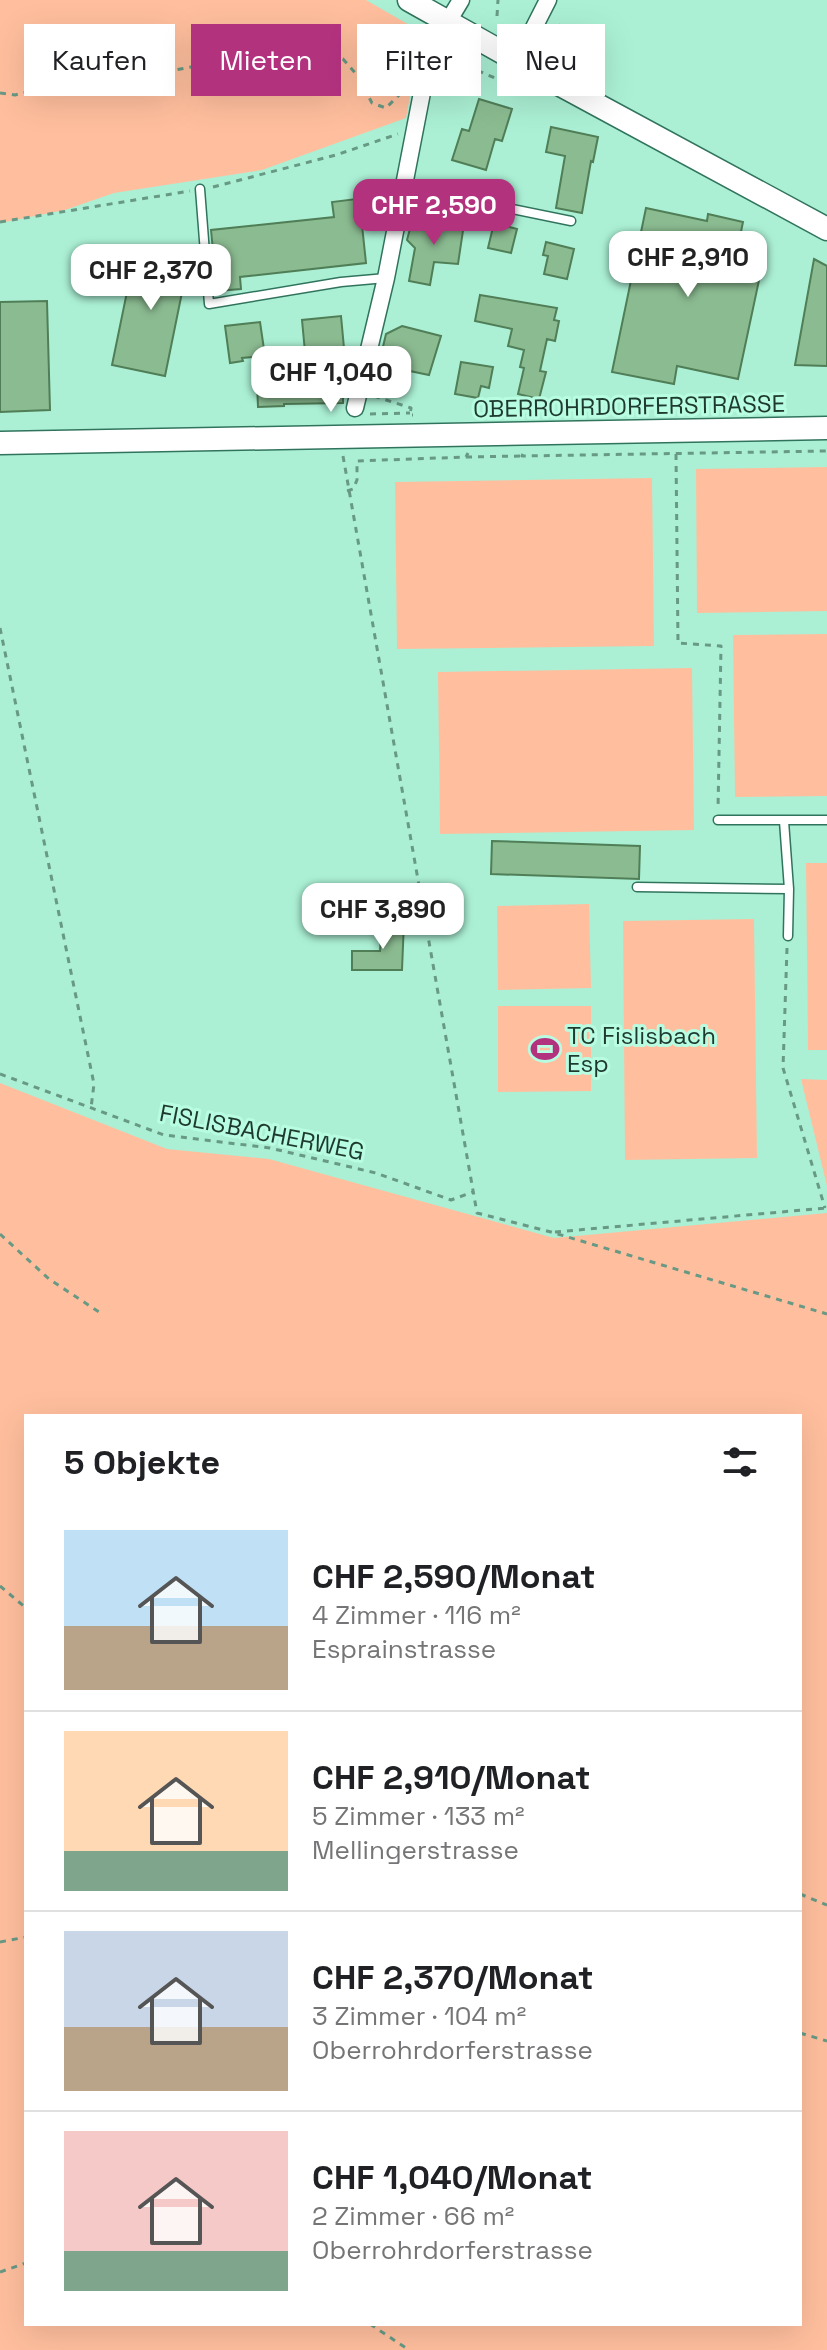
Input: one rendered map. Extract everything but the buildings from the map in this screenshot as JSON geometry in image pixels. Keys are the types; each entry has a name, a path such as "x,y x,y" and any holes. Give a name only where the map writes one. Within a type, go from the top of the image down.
{"main road":[{"path":"409,0 448,22 497,57"},
{"path":"572,96 623,119 827,229"},
{"name":"OBERROHRDORFERSTRASSE","path":"0,443 827,428"}],"street":[{"path":"448,22 461,0"},
{"path":"536,24 548,0"},
{"path":"359,405 421,96"}],"lane":[{"path":"403,187 571,221"},
{"path":"200,189 209,304 341,282 386,278"},
{"path":"718,820 827,820"},
{"path":"784,821 789,889 788,936"},
{"path":"637,887 789,889"}],"path":[{"path":"497,16 498,0"},
{"path":"0,93 15,95 64,83 148,75 191,67 220,71 249,69 296,56 329,55 343,59 357,75"},
{"path":"368,96 372,103 386,108 398,96"},
{"path":"359,405 411,408 410,413"},
{"path":"359,405 423,415"},
{"path":"340,437 347,491 477,1213 827,1314"},
{"path":"522,456 525,446"},
{"path":"466,457 470,447"},
{"path":"347,491 353,489 357,480 357,461 827,451"},
{"path":"676,454 678,643 721,646 718,820"},
{"path":"0,628 94,1084 91,1108"},
{"path":"551,1232 826,1208 783,1068 788,936"},
{"name":"FISLISBACHERWEG","path":"0,1074 164,1135 270,1148 376,1173 451,1200 473,1192"},
{"path":"0,1234 49,1279 99,1312"},
{"path":"0,1586 24,1606"},
{"path":"802,1895 827,1905"},
{"path":"0,1942 24,1937"},
{"path":"802,2034 827,2041"},
{"path":"0,2272 24,2264"},
{"path":"373,2326 409,2350"}],"shaded area":[{"path":"0,0 366,0 408,24 357,24 357,96 410,96 406,118 262,170 114,193 65,210 0,223"},
{"path":"827,467 827,611 697,613 696,469"},
{"path":"652,478 654,646 397,649 395,482"},
{"path":"827,634 827,796 735,797 733,635"},
{"path":"692,668 694,830 440,834 438,672"},
{"path":"806,863 827,863 827,1050 808,1050"},
{"name":"TC Fislisbach Esp","path":"589,904 591,988 498,990 497,906"},
{"path":"754,919 757,1158 625,1160 623,921"},
{"name":"TC Fislisbach Esp","path":"498,1006 591,1006 591,1091 498,1092"},
{"path":"801,1079 827,1080 827,1186"},
{"path":"0,1083 167,1149 269,1159 554,1238 827,1213 827,2350 0,2350"}],"place":[{"name":"TC Fislisbach Esp","path":"545,1049"}]}
